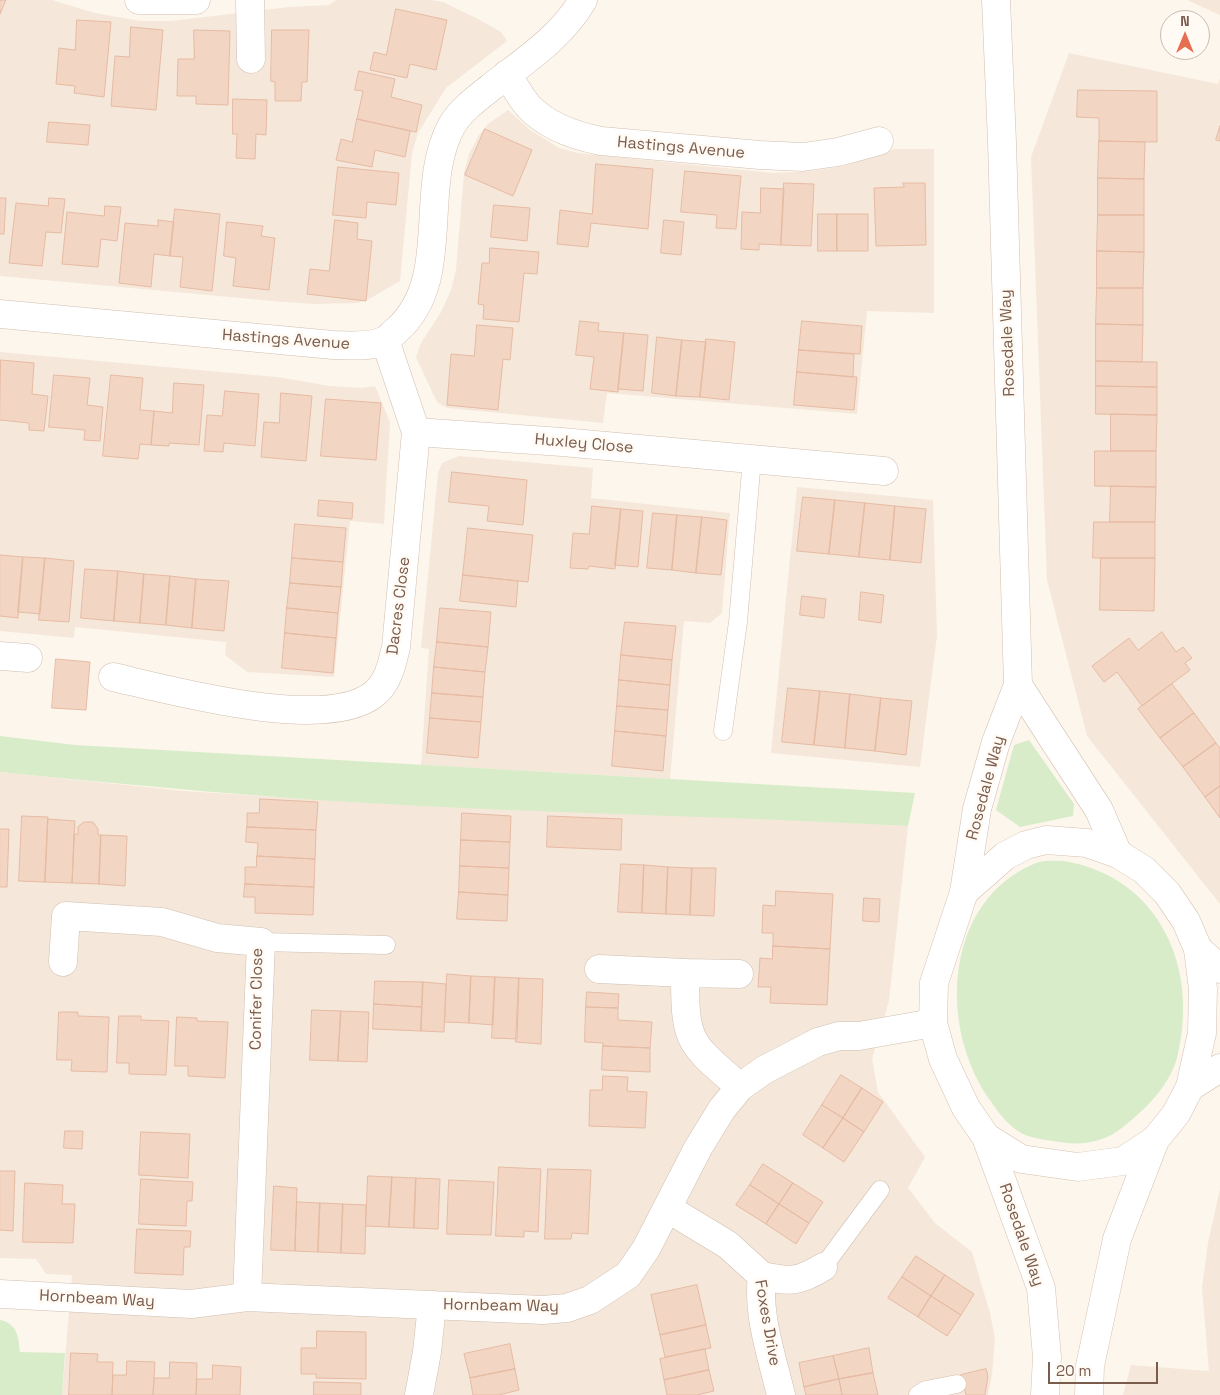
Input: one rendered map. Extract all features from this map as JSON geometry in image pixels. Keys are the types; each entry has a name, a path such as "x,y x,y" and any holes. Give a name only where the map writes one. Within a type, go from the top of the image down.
{"street":[{"path":"139,0 196,0"},
{"path":"250,0 251,58"},
{"path":"385,340 416,310 422,293 428,264 438,170 452,125 467,106 535,54 571,21 583,0"},
{"name":"Rosedale Way","path":"996,0 1018,685 996,742 977,809 964,892 934,983 933,1024 943,1059 966,1108 986,1137 1041,1288 1047,1357 1045,1395"},
{"name":"Hastings Avenue","path":"507,74 529,106 544,119 580,137 601,141 803,157 838,152 879,141"},
{"name":"Hastings Avenue","path":"0,314 333,345 359,345 385,340"},
{"name":"Dacres Close","path":"113,677 241,706 283,709 330,709 355,703 373,695 383,684 392,668 396,647 416,432 385,340"},
{"name":"Huxley Close","path":"416,432 752,459 884,472"},
{"path":"0,656 28,658"},
{"path":"1018,685 1099,810 1118,854"},
{"name":"Rosedale Way","path":"964,892 1005,856 1026,845 1046,840 1087,843 1118,854 1144,870 1166,893 1186,920 1198,949 1203,988 1202,1033 1190,1087 1176,1114 1156,1140 1117,1238 1090,1366 1089,1395"},
{"name":"Conifer Close","path":"63,962 66,916 162,922 217,938 261,942 247,1297"},
{"name":"Rosedale Way","path":"1198,949 1220,969"},
{"path":"599,969 739,974"},
{"path":"685,973 685,1007 690,1036 695,1047 740,1087"},
{"name":"Hornbeam Way","path":"0,1294 191,1304 247,1297 543,1310 567,1308 590,1300 628,1275 646,1249 698,1148 722,1109 740,1087 764,1070 818,1042 839,1036 859,1036 933,1024"},
{"path":"1190,1087 1220,1068"},
{"name":"Rosedale Way","path":"986,1137 1021,1160 1078,1167 1123,1161 1156,1140"},
{"name":"Foxes Drive","path":"667,1208 728,1245 762,1276 762,1306 781,1395"},
{"path":"762,1276 785,1281 799,1280 823,1267"},
{"path":"419,1395 427,1352 432,1305"}],"lane":[{"path":"724,731 738,622 752,459"},
{"path":"261,942 386,945"},
{"path":"823,1267 880,1190"},
{"path":"918,1395 926,1390 957,1384"}],"shaded area":[{"path":"0,0 52,0 95,13 140,21 171,21 289,7 329,5 336,0 431,0 443,2 478,19 501,32 507,41 446,88 418,133 412,153 400,281 369,299 357,303 315,304 284,302 0,276"},
{"path":"1187,0 1220,0 1220,15"},
{"path":"1069,53 1218,84 1220,78 1220,904 1087,736 1047,580 1031,157"},
{"path":"508,110 530,130 559,148 578,153 773,173 811,171 844,166 894,149 934,149 934,313 867,311 857,414 607,393 603,423 447,408 438,403 416,357 421,343 441,312 451,290 456,270 464,173 469,154 479,135 488,124"},
{"path":"0,352 277,377 330,386 361,388 375,386 390,422 384,524 350,521 334,677 247,672 225,655 226,642 75,627 74,638 0,631"},
{"path":"459,456 593,468 591,498 730,513 722,613 710,623 684,621 670,779 421,765 429,649 421,648 438,473 442,463"},
{"path":"797,487 933,500 937,636 920,767 771,753"},
{"path":"0,772 184,791 419,806 728,816 908,826 889,1001 872,1059 878,1092 925,1157 908,1188 935,1223 972,1252 990,1313 995,1338 992,1375 988,1395 62,1395 72,1275 46,1274 36,1259 0,1258"},
{"path":"1220,1189 1220,1395 1123,1395 1131,1365 1209,1371 1202,1287 1208,1243"}],"green space":[{"path":"0,736 75,745 915,793 908,826 480,809 314,800 0,772"},
{"path":"1029,740 1074,804 1073,816 1020,827 996,810 1014,745"},
{"path":"1064,861 1097,870 1125,886 1148,907 1165,932 1177,961 1183,992 1183,1025 1177,1058 1168,1078 1156,1096 1132,1120 1109,1136 1085,1143 1068,1143 1023,1134 998,1112 975,1074 963,1040 957,1005 959,970 967,937 982,906 1005,881 1036,863"},
{"path":"0,1320 14,1328 18,1336 20,1352 65,1353 62,1395 0,1395"}],"building":[{"path":"0,0 6,0 0,14"},
{"path":"396,9 447,20 436,70 410,64 407,78 370,70 374,52 386,55"},
{"path":"77,20 111,22 104,97 74,93 75,86 56,84 59,48 75,50"},
{"path":"131,27 163,30 156,110 111,106 115,56 129,57"},
{"path":"194,30 230,31 228,105 196,104 196,96 177,96 178,59 194,59"},
{"path":"272,30 309,30 307,82 302,82 301,101 275,101 275,82 271,81"},
{"path":"359,71 395,79 391,97 422,105 416,132 357,119 363,91 355,90"},
{"path":"1078,90 1157,91 1157,142 1099,141 1099,118 1077,117"},
{"path":"233,99 267,100 266,135 256,134 255,159 236,158 237,134 233,134"},
{"path":"357,119 410,131 405,157 375,150 372,167 336,160 341,139 352,142"},
{"path":"49,122 90,125 88,145 47,142"},
{"path":"1220,126 1220,141 1216,140"},
{"path":"485,129 532,150 513,196 465,175"},
{"path":"1099,141 1145,142 1144,179 1098,178"},
{"path":"596,164 653,169 648,229 591,223 588,247 557,244 560,210 592,214"},
{"path":"338,167 399,173 396,205 367,202 366,218 333,215"},
{"path":"685,171 741,176 736,229 716,228 717,215 681,212"},
{"path":"1098,178 1144,179 1144,215 1098,215"},
{"path":"784,183 814,184 811,246 781,245"},
{"path":"903,183 925,183 926,245 876,246 874,188 904,187"},
{"path":"761,188 784,189 781,245 759,244 759,250 741,249 742,212 760,213"},
{"path":"0,198 6,198 4,234 0,234"},
{"path":"49,198 65,199 61,233 46,232 42,266 9,263 16,203 48,206"},
{"path":"494,205 530,208 527,241 491,237"},
{"path":"105,206 121,207 117,241 101,239 98,267 62,264 67,212 104,216"},
{"path":"175,209 220,214 212,291 180,287 183,257 170,256"},
{"path":"818,214 837,214 837,251 818,251"},
{"path":"837,214 868,214 868,251 837,251"},
{"path":"1098,215 1144,215 1144,252 1097,251"},
{"path":"158,220 174,222 170,256 154,254 151,287 119,283 125,223 158,226"},
{"path":"335,220 358,223 357,239 372,241 366,301 307,294 310,269 329,271"},
{"path":"664,220 684,222 681,255 661,253"},
{"path":"227,222 263,226 261,236 275,238 269,290 233,286 236,258 224,256"},
{"path":"490,248 539,252 537,274 524,273 519,322 483,319 484,305 478,304 482,263 489,263"},
{"path":"1097,251 1144,252 1143,288 1097,288"},
{"path":"1097,288 1143,288 1143,325 1096,324"},
{"path":"580,321 599,323 598,331 624,333 618,392 590,389 594,357 576,355"},
{"path":"802,321 862,326 860,354 799,350"},
{"path":"1096,324 1143,325 1142,362 1096,361"},
{"path":"477,325 513,328 510,360 503,359 498,410 447,405 451,354 474,356"},
{"path":"624,333 648,335 643,391 618,389"},
{"path":"657,337 682,340 676,396 652,393"},
{"path":"706,339 735,342 729,400 700,397"},
{"path":"682,340 706,342 700,397 676,396"},
{"path":"799,350 854,354 853,377 797,372"},
{"path":"1,360 34,363 32,394 48,396 44,431 29,430 29,423 0,420"},
{"path":"1096,361 1157,362 1157,387 1096,386"},
{"path":"797,372 857,377 854,410 794,405"},
{"path":"54,375 90,378 87,405 103,407 100,441 84,440 85,430 49,427"},
{"path":"111,375 143,378 140,410 154,411 151,445 140,444 138,459 103,456"},
{"path":"174,383 204,385 199,445 169,443 169,446 151,445 154,411 172,413"},
{"path":"1096,386 1157,387 1157,415 1096,414"},
{"path":"225,391 259,394 255,446 224,443 223,452 204,451 207,415 222,416"},
{"path":"281,393 312,396 306,461 261,457 264,422 279,423"},
{"path":"326,399 381,403 376,460 321,456"},
{"path":"1111,414 1157,415 1156,451 1111,451"},
{"path":"1095,451 1156,451 1156,487 1095,486"},
{"path":"452,472 527,480 523,525 487,521 489,506 449,502"},
{"path":"1111,486 1156,487 1155,522 1110,522"},
{"path":"803,497 835,500 829,554 797,551"},
{"path":"319,500 353,503 352,519 318,516"},
{"path":"835,500 865,503 859,557 829,554"},
{"path":"865,503 895,506 890,560 859,557"},
{"path":"592,506 621,509 615,569 589,566 588,569 570,568 573,533 589,534"},
{"path":"895,506 926,509 921,563 890,560"},
{"path":"621,509 643,511 638,567 615,565"},
{"path":"653,513 677,515 672,570 647,568"},
{"path":"677,515 702,517 696,573 672,570"},
{"path":"702,517 727,520 721,575 696,573"},
{"path":"1094,522 1155,522 1155,558 1093,558"},
{"path":"295,524 346,528 343,562 292,558"},
{"path":"468,528 533,535 528,582 463,575"},
{"path":"0,555 23,557 18,618 0,616"},
{"path":"23,557 45,558 40,614 18,612"},
{"path":"45,558 74,561 69,622 39,620"},
{"path":"292,558 343,562 341,587 290,583"},
{"path":"1101,558 1155,558 1154,611 1100,610"},
{"path":"85,569 118,571 114,621 81,618"},
{"path":"118,571 144,574 140,623 114,621"},
{"path":"144,574 170,576 166,625 140,623"},
{"path":"463,575 518,581 516,607 460,601"},
{"path":"170,576 196,579 192,628 166,625"},
{"path":"196,579 229,581 224,631 192,628"},
{"path":"290,583 341,587 338,613 287,608"},
{"path":"861,592 884,595 881,623 859,620"},
{"path":"802,596 826,599 824,618 800,615"},
{"path":"287,608 338,613 336,638 285,633"},
{"path":"440,608 491,612 488,647 437,642"},
{"path":"625,622 676,626 672,660 621,655"},
{"path":"1162,632 1176,652 1183,647 1192,658 1185,663 1190,670 1142,706 1117,672 1104,682 1092,666 1129,638 1138,650"},
{"path":"285,633 336,638 333,673 282,668"},
{"path":"437,642 488,647 485,672 434,667"},
{"path":"621,655 672,660 670,685 619,680"},
{"path":"56,659 90,662 86,710 52,708"},
{"path":"434,667 485,672 483,697 432,693"},
{"path":"619,680 670,685 668,710 617,706"},
{"path":"1172,684 1194,713 1160,738 1138,709"},
{"path":"788,688 820,691 814,745 782,742"},
{"path":"820,691 850,694 845,748 814,745"},
{"path":"432,693 483,697 481,722 430,718"},
{"path":"850,694 881,698 875,751 845,748"},
{"path":"881,698 912,701 906,755 875,751"},
{"path":"617,706 668,710 666,736 615,731"},
{"path":"1194,713 1216,743 1183,767 1160,738"},
{"path":"430,718 481,722 478,758 427,753"},
{"path":"615,731 666,736 663,771 612,766"},
{"path":"1216,743 1220,748 1220,786 1205,797 1183,767"},
{"path":"1220,786 1220,818 1205,797"},
{"path":"260,799 318,802 316,830 247,827 247,813 259,813"},
{"path":"462,813 511,816 510,842 461,840"},
{"path":"22,816 48,817 45,882 19,881"},
{"path":"548,816 622,819 621,850 547,847"},
{"path":"48,819 75,821 72,883 45,882"},
{"path":"84,822 93,822 98,829 98,835 101,835 99,884 72,883 74,834 78,834 78,827"},
{"path":"247,827 316,830 315,859 257,856 258,843 246,842"},
{"path":"0,829 9,829 7,887 0,887"},
{"path":"101,835 127,836 125,886 99,884"},
{"path":"461,840 510,842 509,868 460,866"},
{"path":"257,856 315,859 314,887 245,884 245,867 256,867"},
{"path":"621,864 644,865 642,913 618,912"},
{"path":"644,865 668,867 666,914 642,913"},
{"path":"460,866 509,868 508,895 459,892"},
{"path":"668,867 692,868 690,915 666,914"},
{"path":"692,868 716,868 714,916 690,915"},
{"path":"245,884 314,887 313,915 255,913 255,897 244,897"},
{"path":"776,891 833,894 830,949 773,946 773,933 762,933 763,905 775,906"},
{"path":"459,892 508,895 507,921 457,919"},
{"path":"864,898 880,899 879,922 863,921"},
{"path":"773,946 830,949 827,1005 770,1003 771,987 758,987 760,958 772,959"},
{"path":"447,974 471,976 469,1023 445,1022"},
{"path":"471,976 495,977 493,1025 469,1023"},
{"path":"495,977 519,978 517,1039 492,1038"},
{"path":"519,978 543,979 541,1044 516,1042"},
{"path":"375,981 423,982 422,1007 374,1004"},
{"path":"423,982 446,984 444,1032 421,1031"},
{"path":"587,992 619,994 618,1008 586,1007"},
{"path":"374,1004 422,1007 421,1031 373,1029"},
{"path":"586,1007 618,1008 618,1020 652,1022 650,1048 603,1046 603,1043 585,1042"},
{"path":"312,1010 341,1011 338,1061 310,1060"},
{"path":"341,1011 369,1012 367,1062 338,1061"},
{"path":"59,1012 78,1012 78,1016 109,1017 107,1072 71,1071 72,1060 57,1060"},
{"path":"119,1016 141,1016 141,1020 169,1021 166,1075 129,1074 129,1063 117,1063"},
{"path":"177,1017 197,1018 197,1021 228,1022 225,1078 188,1076 188,1066 175,1066"},
{"path":"603,1046 650,1048 650,1072 602,1070"},
{"path":"841,1075 862,1088 843,1118 822,1105"},
{"path":"603,1076 628,1077 627,1091 647,1092 645,1128 589,1126 590,1090 602,1090"},
{"path":"862,1088 883,1102 864,1132 843,1118"},
{"path":"822,1105 843,1118 823,1148 803,1135"},
{"path":"843,1118 864,1132 844,1162 823,1148"},
{"path":"65,1131 83,1131 82,1149 64,1148"},
{"path":"141,1132 190,1134 188,1178 139,1175"},
{"path":"763,1164 793,1183 779,1204 750,1185"},
{"path":"499,1167 541,1169 538,1232 524,1231 524,1237 496,1236"},
{"path":"548,1169 591,1170 588,1234 572,1233 571,1239 545,1239"},
{"path":"0,1171 15,1171 13,1231 0,1230"},
{"path":"368,1176 392,1177 389,1227 366,1226"},
{"path":"392,1177 416,1178 414,1228 389,1227"},
{"path":"416,1178 440,1179 438,1229 414,1228"},
{"path":"141,1179 193,1182 192,1201 187,1201 186,1226 139,1224"},
{"path":"449,1180 494,1182 491,1235 447,1234"},
{"path":"25,1183 63,1185 62,1204 75,1204 73,1243 23,1242"},
{"path":"793,1183 823,1202 809,1223 779,1204"},
{"path":"750,1185 779,1204 766,1224 736,1205"},
{"path":"274,1186 297,1188 295,1251 271,1250"},
{"path":"297,1202 320,1203 318,1252 295,1251"},
{"path":"320,1203 343,1204 341,1253 318,1252"},
{"path":"343,1204 366,1205 365,1254 341,1253"},
{"path":"779,1204 809,1223 796,1244 766,1224"},
{"path":"137,1229 191,1231 190,1247 184,1247 183,1275 135,1273"},
{"path":"916,1256 945,1275 931,1296 902,1277"},
{"path":"945,1275 974,1294 961,1315 931,1296"},
{"path":"902,1277 931,1296 918,1317 888,1298"},
{"path":"697,1285 706,1325 660,1335 651,1295"},
{"path":"931,1296 961,1315 947,1336 918,1317"},
{"path":"706,1325 711,1348 665,1357 660,1335"},
{"path":"317,1331 366,1332 366,1379 316,1378 316,1374 301,1374 301,1348 316,1348"},
{"path":"510,1344 515,1369 470,1378 464,1354"},
{"path":"869,1348 873,1373 839,1379 833,1356"},
{"path":"705,1349 709,1370 664,1380 660,1359"},
{"path":"71,1353 98,1354 97,1362 113,1362 112,1395 69,1395"},
{"path":"833,1356 839,1379 804,1387 799,1363"},
{"path":"127,1361 155,1362 153,1395 112,1395 113,1375 126,1375"},
{"path":"170,1362 197,1363 196,1395 153,1395 154,1378 169,1378"},
{"path":"213,1365 241,1367 240,1395 196,1395 197,1379 212,1379"},
{"path":"515,1369 519,1390 499,1395 473,1395 470,1378"},
{"path":"986,1369 988,1376 985,1395 966,1395 961,1375"},
{"path":"709,1370 714,1391 697,1395 667,1395 664,1380"},
{"path":"873,1373 878,1395 842,1395 839,1379"},
{"path":"839,1379 842,1395 806,1395 804,1387"},
{"path":"314,1382 361,1383 361,1395 314,1395"}]}
